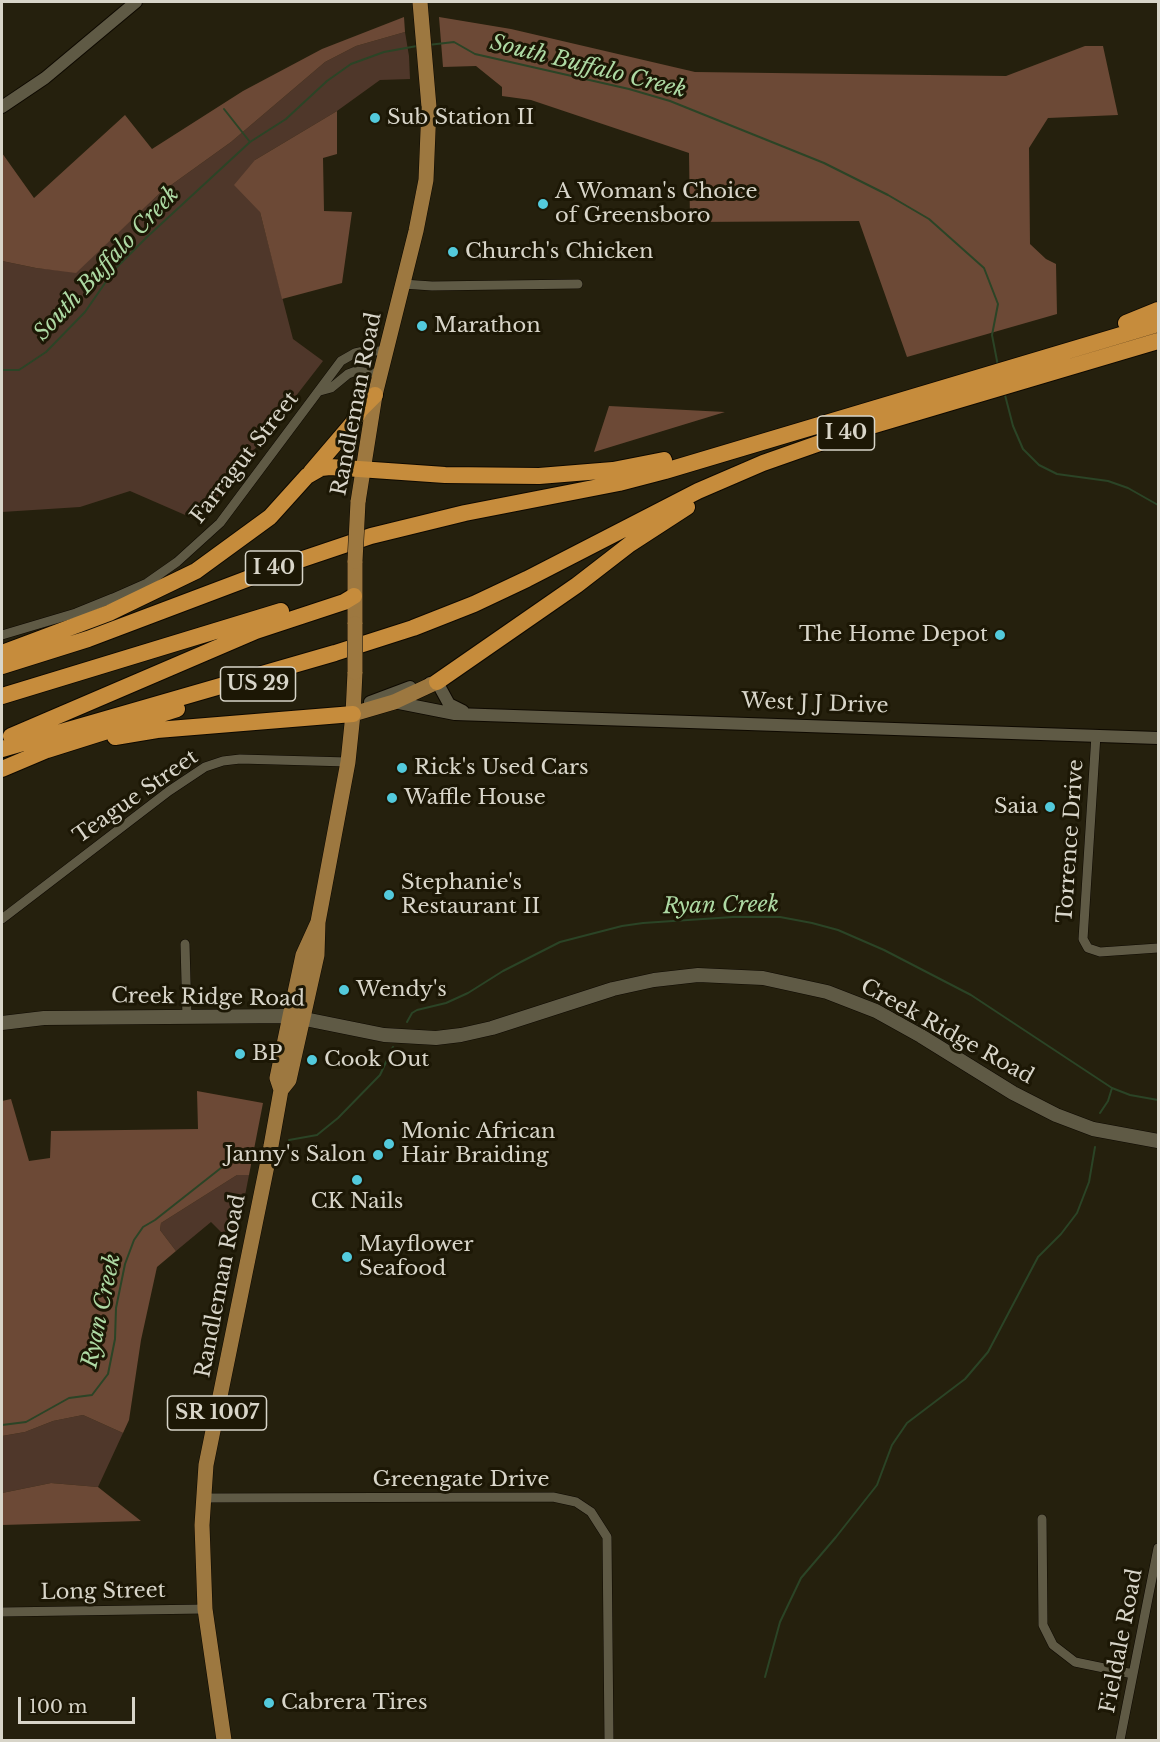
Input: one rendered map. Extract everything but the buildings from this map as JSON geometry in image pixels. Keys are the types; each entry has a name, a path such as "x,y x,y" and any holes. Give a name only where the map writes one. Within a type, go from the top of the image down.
{"highway":[{"path":"1158,310 1119,326 1104,349 1130,358 1158,352"},
{"name":"I 40","path":"1104,349 1158,324"},
{"name":"I 40","path":"2,748 335,653 413,628 474,604 712,484 808,446 1017,374 1104,349 1158,341"},
{"name":"I 40","path":"2,666 88,639 276,568 371,536 465,513 619,483 982,385"},
{"path":"2,653 108,613 196,571 270,517 327,456 360,410 375,395"},
{"path":"307,476 321,468 330,467 446,475 539,477 613,470 703,450 735,450"},
{"path":"437,682 577,585 630,544 699,500 712,484"},
{"path":"2,696 296,607 343,594 354,596"},
{"path":"2,739 256,631 344,602 354,596"},
{"path":"2,678 48,660 88,639"},
{"name":"US 29","path":"2,769 47,750 310,668 335,653"},
{"path":"47,750 157,730 354,711"}],"main road":[{"name":"Randleman Road","path":"224,1740 205,1609 202,1525 206,1465 281,1090 278,1078 296,1017 303,955 318,922 348,762 354,711 354,596 358,502 375,395 418,222 428,159 429,107 420,2"},
{"name":"West J J Drive","path":"354,711 394,702 437,682"},
{"name":"Creek Ridge Road","path":"2,1023 44,1018 296,1017 384,1035 416,1038 448,1037 492,1029 613,989 654,980 698,975 763,978 826,992 876,1011 1028,1102 1056,1115 1093,1128 1158,1141"}],"street":[{"path":"2,107 45,78 136,2"},
{"path":"403,284 442,286 578,284"},
{"name":"Farragut Street","path":"2,635 76,613 113,598 147,583 177,562 220,523 341,361 364,351 387,351"},
{"name":"Farragut Street","path":"320,391 331,388 348,374 356,371 381,374"},
{"path":"354,711 415,686 437,682 452,706 470,713"},
{"name":"West J J Drive","path":"394,702 448,713 1158,738"},
{"name":"Torrence Drive","path":"1096,735 1083,939 1088,948 1100,952 1158,948"},
{"name":"Teague Street","path":"2,919 169,791 205,767 223,761 240,759 348,762"},
{"path":"185,944 187,1017"},
{"name":"Greengate Drive","path":"203,1498 554,1497 576,1502 591,1512 607,1538 609,1740"},
{"path":"1042,1520 1043,1625 1053,1645 1075,1662 1133,1674"},
{"name":"Fieldale Road","path":"1120,1740 1158,1548"},
{"name":"Long Street","path":"2,1612 205,1609"}],"shaded area":[{"path":"404,17 405,32 356,46 325,62 231,142 160,193 76,273 2,261 2,153 34,198 125,115 152,149 243,91 322,49"},
{"path":"439,17 511,29 695,72 1006,76 1085,46 1103,46 1118,115 1048,118 1029,148 1030,244 1046,259 1056,264 1057,314 907,357 859,221 690,222 689,153 531,100 502,96 502,87 476,66 443,67"},
{"path":"405,32 410,79 380,80 337,111 255,160 260,212 293,339 323,361 199,521 130,491 80,507 2,512 2,261 36,268 76,272 160,193 231,142 325,62 356,46"},
{"path":"337,111 337,154 323,158 324,211 352,212 342,283 282,299 260,212 234,185 255,160"},
{"path":"609,406 725,412 594,452"},
{"path":"197,1091 263,1103 249,1175 237,1175 161,1223 160,1230 176,1251 157,1267 141,1340 129,1420 123,1433 83,1415 53,1421 25,1432 2,1436 2,1101 11,1099 29,1161 50,1158 51,1131 198,1129"},
{"path":"237,1175 249,1175 235,1246 211,1222 176,1251 160,1230 161,1223"},
{"path":"83,1415 123,1433 98,1487 51,1483 2,1493 2,1436 25,1432 53,1421"},
{"path":"51,1483 98,1487 141,1521 2,1525 2,1493"}],"waterway":[{"name":"South Buffalo Creek","path":"428,45 454,42 475,54 629,89 670,101 824,163 888,195 929,219 984,268 998,304 992,335 998,366"},
{"name":"South Buffalo Creek","path":"2,370 19,370 46,352 85,312 114,270 147,237 250,142 286,119 327,81 351,64 384,52 417,46"},
{"path":"224,109 250,142"},
{"name":"South Buffalo Creek","path":"1005,395 1013,426 1023,449 1039,465 1057,474 1108,481 1128,488 1158,505"},
{"name":"Ryan Creek","path":"407,1022 412,1013 417,1010 446,1003 468,993 503,971 560,942 643,923 733,917 780,917 838,930 884,950 971,995 1112,1088 1130,1095 1158,1100"},
{"name":"Ryan Creek","path":"289,1140 317,1135 338,1118 380,1075 393,1047"},
{"path":"1100,1113 1108,1101 1112,1088"},
{"path":"765,1677 780,1622 801,1578 877,1485 892,1445 907,1423 965,1379 988,1352 1038,1257 1061,1234 1077,1213 1089,1182 1095,1147"},
{"name":"Ryan Creek","path":"2,1425 26,1422 69,1398 92,1395 108,1374 115,1339 116,1308 125,1264 134,1240 143,1227 226,1164 247,1153"}],"place":[{"name":"Sub Station II","path":"375,118"},
{"name":"A Woman's Choice of Greensboro","path":"543,204"},
{"name":"Church's Chicken","path":"453,252"},
{"name":"Marathon","path":"422,326"},
{"name":"The Home Depot","path":"1000,635"},
{"name":"Rick's Used Cars","path":"402,768"},
{"name":"Waffle House","path":"392,798"},
{"name":"Saia","path":"1050,807"},
{"name":"Stephanie's Restaurant II","path":"389,895"},
{"name":"Wendy's","path":"344,990"},
{"name":"BP","path":"240,1054"},
{"name":"Cook Out","path":"312,1060"},
{"name":"Monic African Hair Braiding","path":"389,1144"},
{"name":"Janny's Salon","path":"378,1155"},
{"name":"CK Nails","path":"357,1180"},
{"name":"Mayflower Seafood","path":"347,1257"},
{"name":"Cabrera Tires","path":"269,1703"}]}
